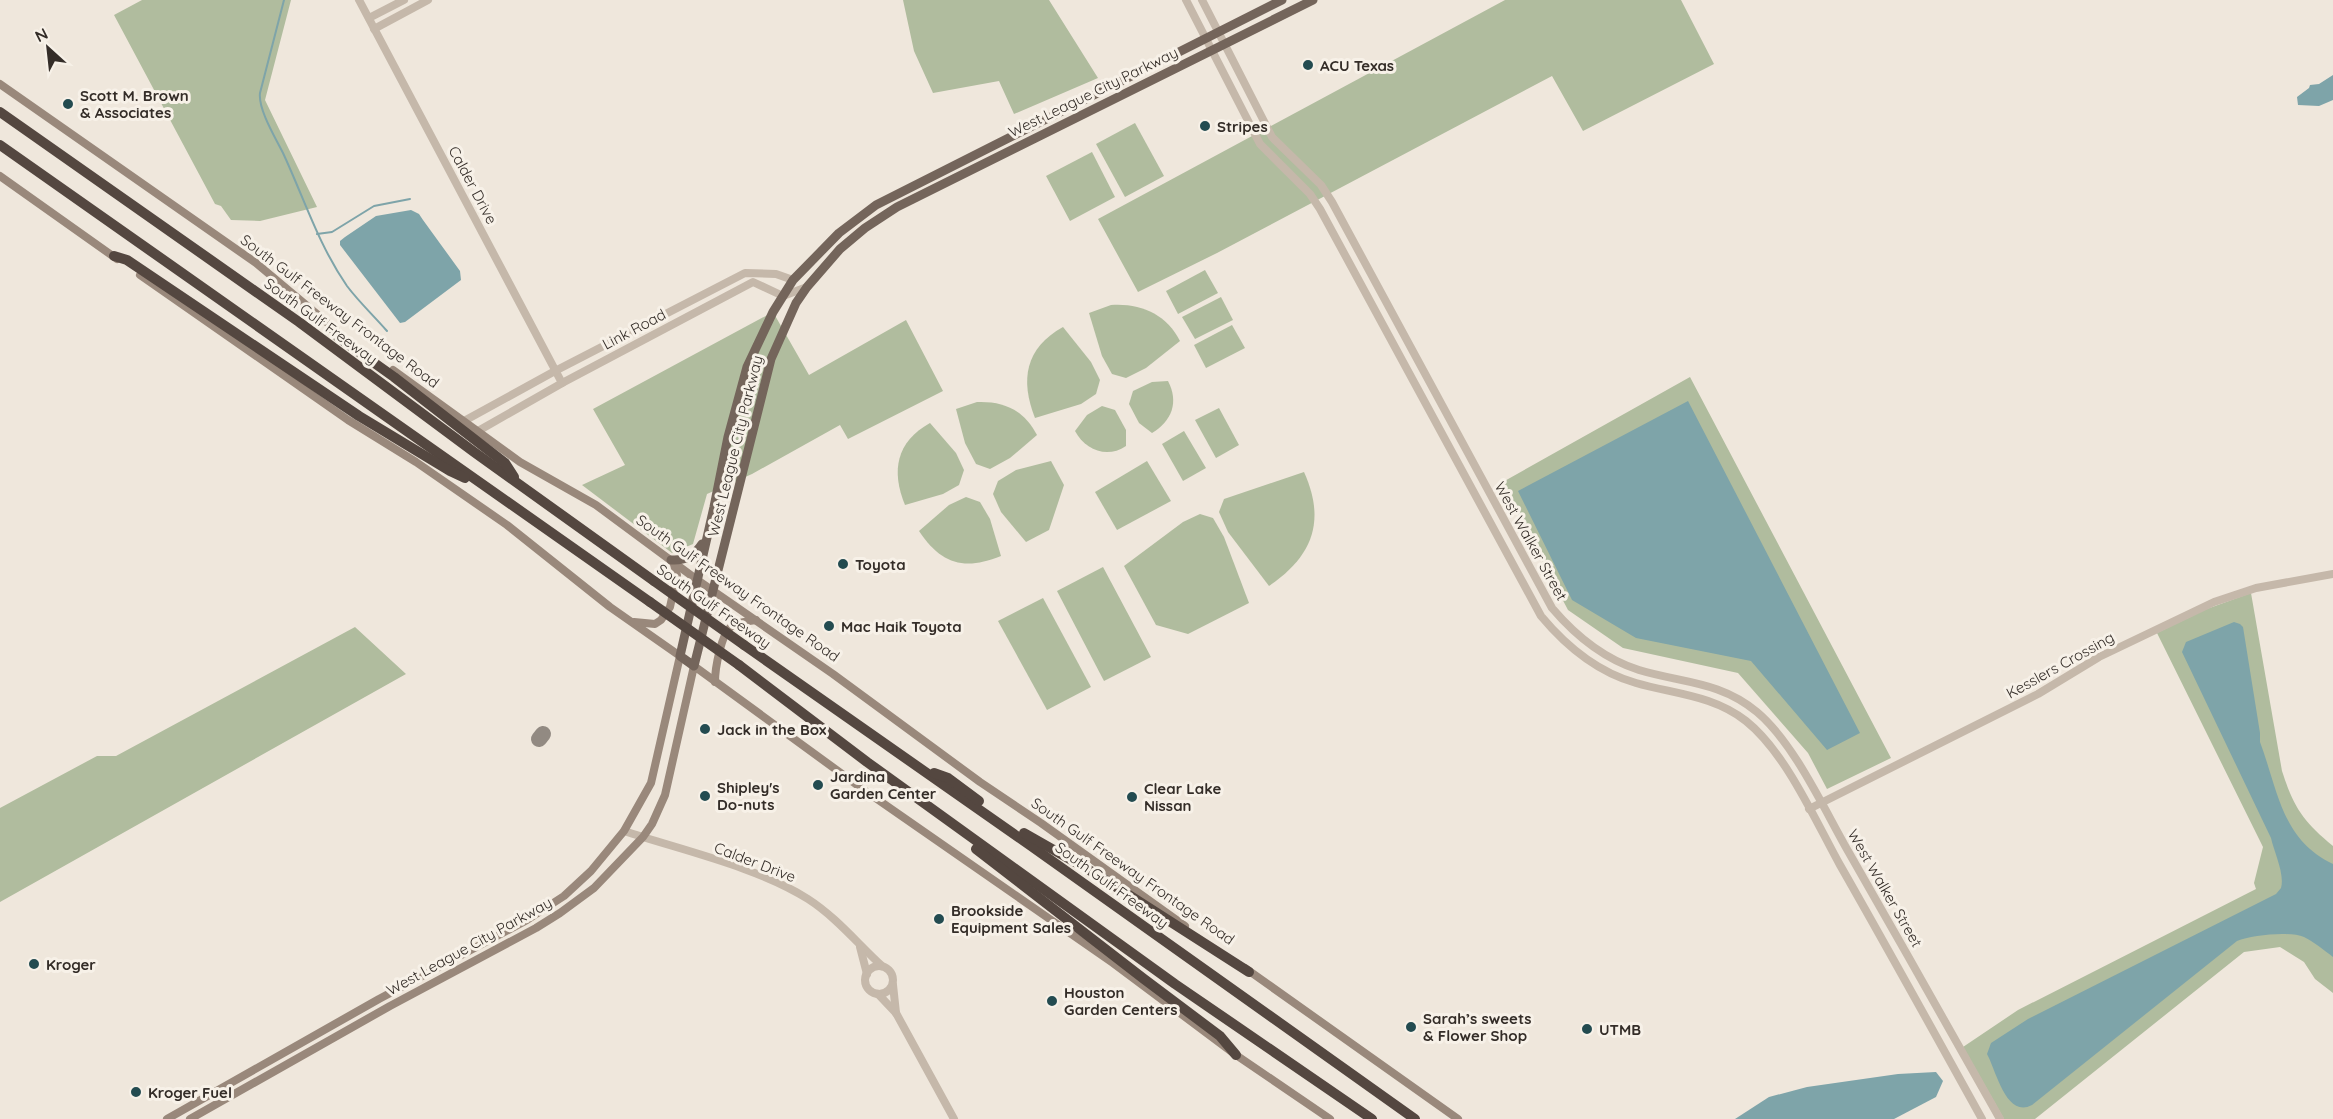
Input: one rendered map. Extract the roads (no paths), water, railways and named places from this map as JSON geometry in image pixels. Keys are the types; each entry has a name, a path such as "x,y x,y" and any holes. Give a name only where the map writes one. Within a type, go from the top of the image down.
{"highway":[{"name":"South Gulf Freeway","path":"0,112 299,322 519,485 1415,1119"},
{"path":"0,145 739,664 837,739 1233,1025 1372,1119"},
{"path":"114,256 127,260 359,416 450,471 486,486"},
{"path":"332,327 338,337 505,463 519,485"},
{"path":"837,739 881,779 1220,1036 1236,1055"},
{"path":"920,768 948,778 1031,837 1096,874 1250,972"}],"main road":[{"name":"West League City Parkway","path":"167,1119 286,1051 534,916 564,896 591,871 624,831 651,783 728,437 747,367 773,312 793,280 840,233 876,205 1282,0"},
{"name":"West League City Parkway","path":"190,1119 558,915 594,888 643,837 652,824 665,795 694,666 771,359 796,303 807,286 840,249 865,228 897,207 1313,0"},
{"name":"South Gulf Freeway Frontage Road","path":"0,84 256,263 332,327 520,462 596,505 980,783 1041,823 1458,1119"},
{"path":"0,176 250,353 507,525 631,622 864,790 1113,963 1236,1055 1330,1119"},
{"path":"631,622 655,624 661,621 670,607 677,575 672,561 687,558 697,552 706,537"},
{"path":"715,682 717,660 729,628 756,620"},
{"path":"286,1051 291,1061"},
{"path":"198,1101 200,1113"}],"street":[{"name":"Calder Drive","path":"359,0 562,383"},
{"path":"369,18 404,0"},
{"path":"374,29 428,0"},
{"name":"West Walker Street","path":"1186,0 1260,144 1310,194 1320,209 1540,616 1558,637 1605,671 1634,683 1705,698 1730,709 1762,735 1809,809 1982,1119"},
{"name":"West Walker Street","path":"1202,0 1272,136 1321,185 1332,201 1552,608 1568,627 1589,644 1612,658 1638,669 1709,685 1737,697 1772,726 1785,743 1821,803 2000,1119"},
{"name":"Link Road","path":"464,421 555,371 717,290 745,273 776,274 793,280"},
{"name":"Link Road","path":"478,431 562,383 753,282 783,296"},
{"path":"783,296 807,286"},
{"name":"Kesslers Crossing","path":"1809,809 2038,694 2099,657 2214,602 2256,588 2333,574"},
{"name":"Calder Drive","path":"624,831 763,876 796,891 843,926 882,966"},
{"name":"Calder Drive","path":"860,945 867,974"},
{"path":"896,1013 890,971 882,966 873,968 867,974 867,987 878,994 896,1013 954,1119"},
{"path":"878,994 887,992 893,985"}],"water":[{"path":"2333,75 2333,100 2319,106 2298,105 2297,97 2310,85 2319,84"},
{"path":"411,210 419,214 460,271 461,280 405,322 400,323 340,245 340,241 376,216"},
{"path":"1688,401 1860,733 1827,750 1751,661 1636,638 1572,600 1518,491"},
{"path":"2234,622 2243,627 2260,742 2277,795 2292,827 2302,841 2316,854 2333,864 2333,957 2311,941 2297,935 2270,934 2237,941 2032,1105 2023,1107 2015,1105 2003,1091 1987,1054 1991,1043 2028,1019 2276,894 2281,888 2280,870 2271,838 2182,652 2186,642"},
{"path":"1936,1072 1943,1081 1936,1097 1894,1119 1735,1119 1769,1097 1807,1087 1898,1074"}],"waterway":[{"path":"284,0 260,93 262,107 328,254 347,286 387,331"},
{"path":"317,234 332,232 374,206 410,199"}],"place":[{"name":"ACU Texas","path":"1308,65"},
{"name":"Scott M. Brown & Associates","path":"68,104"},
{"name":"Stripes","path":"1205,126"},
{"name":"Toyota","path":"843,564"},
{"name":"Mac Haik Toyota","path":"829,626"},
{"name":"Jack in the Box","path":"705,729"},
{"name":"Jardina Garden Center","path":"818,785"},
{"name":"Shipley's Do-nuts","path":"705,796"},
{"name":"Clear Lake Nissan","path":"1132,797"},
{"name":"Brookside Equipment Sales","path":"939,919"},
{"name":"Kroger","path":"34,964"},
{"name":"Houston Garden Centers","path":"1052,1001"},
{"name":"Sarah’s sweets & Flower Shop","path":"1411,1027"},
{"name":"UTMB","path":"1587,1029"},
{"name":"Kroger Fuel","path":"136,1092"}]}
